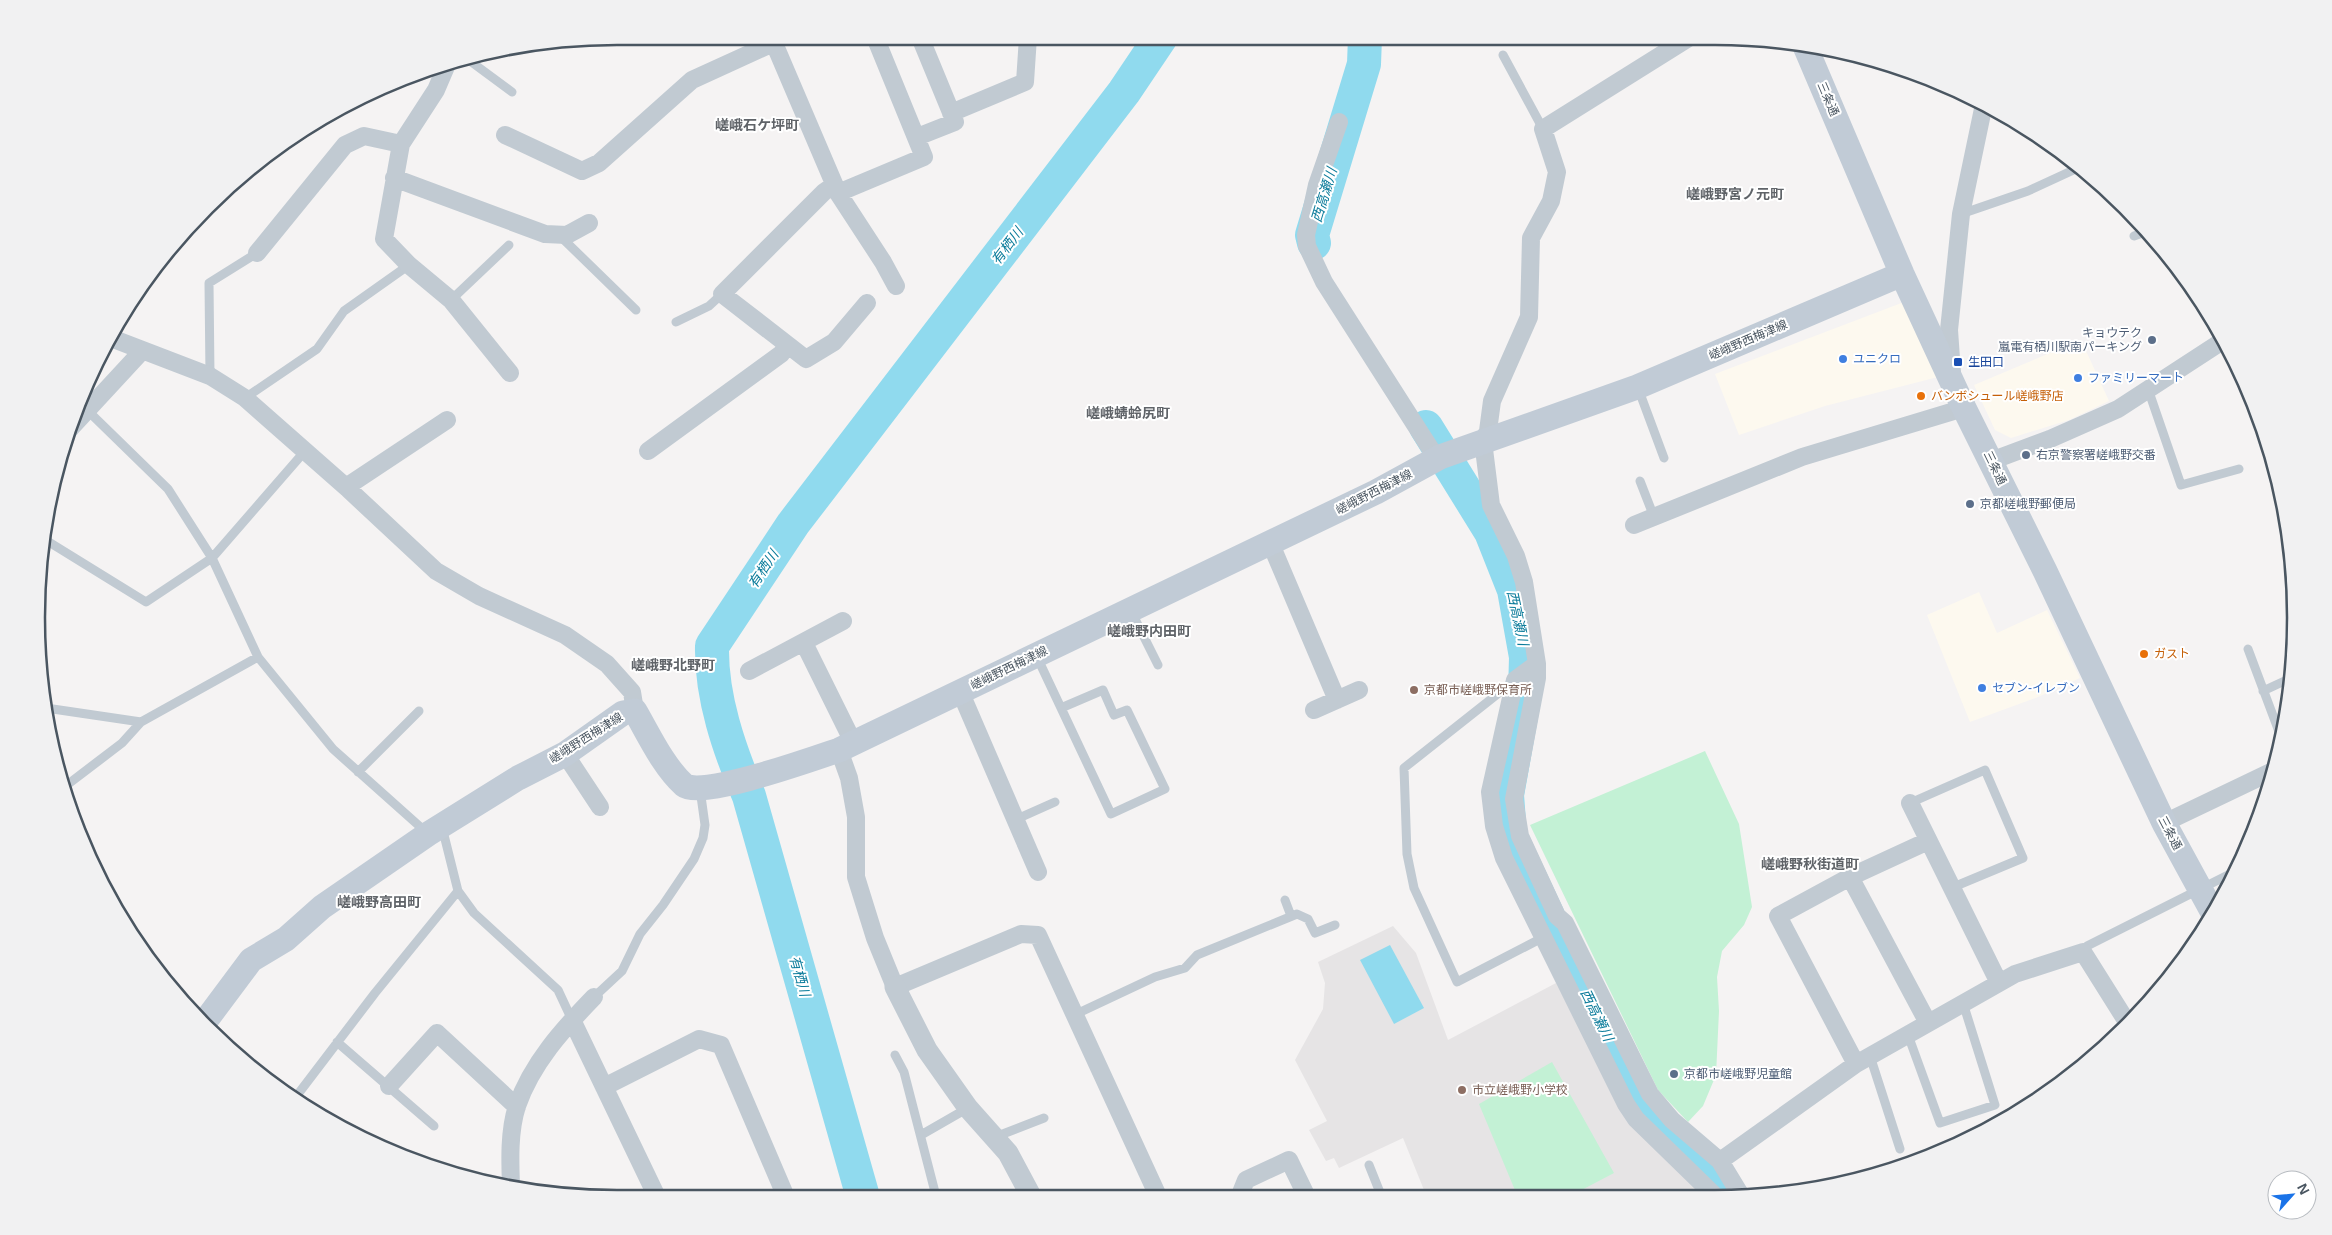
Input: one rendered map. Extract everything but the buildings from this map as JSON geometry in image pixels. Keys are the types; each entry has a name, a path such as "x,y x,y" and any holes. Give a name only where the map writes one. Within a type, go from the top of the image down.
{"main road":[{"name":"三条通","path":"1808,53 1902,274 1964,408 1991,460 2164,823 2209,905"},
{"name":"嵯峨野西梅津線","path":"208,1017 251,960 286,939 322,907 435,830 518,778 565,754 623,713 635,711 668,766 685,786 711,786 768,773 846,746 1376,492 1442,456 1637,387 1902,274"}],"street":[{"path":"505,135 582,171 599,163 692,80 760,45"},
{"path":"775,45 836,189 884,262 896,286"},
{"path":"867,302 834,342 815,356 806,359 722,294 824,192 924,157 879,45"},
{"path":"917,138 955,122 923,45"},
{"path":"951,112 1025,82 1027,45"},
{"path":"1677,45 1543,129 1557,172 1551,201 1531,238 1529,317 1492,401 1488,431 1483,441 1491,506 1516,556 1524,582 1537,664 1514,799 1520,836 1557,916 1565,923 1650,1094 1672,1120 1720,1162 1737,1189"},
{"path":"444,72 436,90 401,144 384,239 410,265 451,300 510,373"},
{"path":"1953,382 1949,330 1961,214 1982,112"},
{"path":"1339,122 1317,185 1310,214 1307,246 1324,282 1442,456"},
{"path":"257,253 345,145 364,136 401,144"},
{"path":"394,178 545,234 568,235 589,223"},
{"path":"117,340 210,376 245,398 346,486 436,571 479,596 566,634 607,664 632,692 635,711"},
{"path":"1991,460 2084,425 2118,409 2217,344"},
{"path":"648,451 781,354 788,345"},
{"path":"82,416 142,351"},
{"path":"1634,525 1802,457 1964,408"},
{"path":"346,486 447,420"},
{"path":"1270,542 1337,700"},
{"path":"749,672 843,621"},
{"path":"804,643 846,746 856,817 856,877 875,938 895,987 927,1050 968,1108 1008,1153 1028,1190"},
{"path":"1537,664 1515,680 1490,792 1494,826 1504,858 1542,938 1626,1104 1636,1119 1709,1190"},
{"path":"1314,710 1359,690"},
{"path":"960,691 1017,818 1038,872"},
{"path":"565,754 600,807"},
{"path":"2164,823 2264,775"},
{"path":"1910,802 1951,888 2000,983"},
{"path":"1863,1060 1778,916 1850,877 1928,841"},
{"path":"1850,877 1928,1024"},
{"path":"1542,938 1565,923"},
{"path":"895,987 1021,934 1038,935 1155,1190"},
{"path":"1720,1162 1863,1060 2015,974 2083,952 2124,1017"},
{"path":"511,1180 510,1151 517,1107 538,1061 594,997"},
{"path":"572,1020 654,1190"},
{"path":"390,1086 437,1033 517,1107"},
{"path":"604,1087 699,1039 721,1045 783,1190"},
{"path":"1653,1135 1672,1120"},
{"path":"1242,1190 1246,1180 1289,1160 1304,1190"}],"lane":[{"path":"1503,55 1543,129"},
{"path":"474,64 512,92"},
{"path":"1961,214 2028,191 2072,171"},
{"path":"2134,236 2139,234"},
{"path":"559,235 636,310"},
{"path":"451,300 509,245"},
{"path":"210,376 209,283 257,253"},
{"path":"245,398 317,349 344,311 410,265"},
{"path":"676,322 709,306 722,294"},
{"path":"1637,387 1664,458"},
{"path":"2148,388 2181,485 2239,469"},
{"path":"87,410 168,489 212,558 258,657 333,749 358,772 435,830 458,892 474,913 558,990 572,1020"},
{"path":"50,542 146,602 212,558 305,451"},
{"path":"1640,481 1654,517"},
{"path":"1131,610 1158,665"},
{"path":"2248,649 2277,725"},
{"path":"1036,655 1060,708 1111,814 1165,789 1127,710 1114,715 1103,690 1060,708"},
{"path":"70,783 122,743 141,722 258,657"},
{"path":"1515,680 1404,768 1407,854 1414,888 1457,982 1542,938"},
{"path":"2263,690 2283,681"},
{"path":"53,709 141,722"},
{"path":"358,772 419,711"},
{"path":"1910,802 1985,770 2023,858 1951,888"},
{"path":"594,997 622,971 640,934 694,859 703,838 711,786"},
{"path":"1017,818 1054,802"},
{"path":"2083,952 2086,946 2225,876"},
{"path":"298,1094 375,992 458,892"},
{"path":"1285,900 1291,916"},
{"path":"1074,1015 1155,977 1185,968 1197,955 1291,916 1297,914 1308,919 1315,932 1335,925"},
{"path":"1908,1035 1940,1123 1995,1105 1963,1003"},
{"path":"337,1042 434,1126"},
{"path":"895,1055 904,1072 935,1190"},
{"path":"1863,1060 1900,1149"},
{"path":"921,1135 968,1108"},
{"path":"994,1137 1044,1118"},
{"path":"1368,1165 1379,1190"}],"shaded area":[{"name":"ユニクロ","path":"1904,302 1938,377 1825,406 1739,435 1715,374"},
{"path":"2081,340 2109,401 2069,420 2011,438 1995,430 1974,385"},
{"path":"1979,592 1997,633 2047,610 2080,678 2038,697 1970,722 1927,615"},
{"name":"市立嵯峨野小学校","path":"1393,926 1416,953 1448,1040 1556,983 1629,1121 1697,1190 1424,1190 1403,1138 1339,1168 1334,1158 1326,1161 1309,1130 1327,1121 1295,1060 1323,1009 1325,983 1318,962"}],"green space":[{"path":"1705,751 1739,824 1752,907 1744,925 1722,951 1717,977 1719,1011 1716,1075 1703,1106 1688,1122 1658,1090 1530,825"},
{"path":"1552,1062 1614,1173 1582,1190 1515,1190 1479,1104"}],"water":[{"path":"1390,945 1424,1008 1394,1024 1360,960"}],"waterway":[{"name":"有栖川","path":"861,1190 749,796 723,723 712,665 712,646 793,524 1124,92 1156,45"},
{"name":"西高瀬川","path":"1314,243 1312,235 1364,64 1365,45"},
{"name":"西高瀬川","path":"1426,427 1491,532 1514,590 1526,657 1525,694 1507,795 1510,835 1592,1010 1645,1113 1671,1139 1717,1177 1724,1190"}],"place":[{"name":"キョウテク 嵐電有栖川駅南パーキング","path":"2152,340"},
{"name":"ユニクロ","path":"1843,359"},
{"name":"生田口","path":"1958,362"},
{"name":"ファミリーマート","path":"2078,378"},
{"name":"バンボシュール嵯峨野店","path":"1921,396"},
{"name":"右京警察署嵯峨野交番","path":"2026,455"},
{"name":"京都嵯峨野郵便局","path":"1970,504"},
{"name":"ガスト","path":"2144,654"},
{"name":"セブン-イレブン","path":"1982,688"},
{"name":"京都市嵯峨野保育所","path":"1414,690"},
{"name":"京都市嵯峨野児童館","path":"1674,1074"},
{"name":"市立嵯峨野小学校","path":"1462,1090"}],"district":[{"name":"嵯峨石ケ坪町","path":"757,125"},
{"name":"嵯峨野宮ノ元町","path":"1735,194"},
{"name":"嵯峨蜻蛉尻町","path":"1128,413"},
{"name":"嵯峨野内田町","path":"1149,631"},
{"name":"嵯峨野北野町","path":"673,665"},
{"name":"嵯峨野秋街道町","path":"1810,864"},
{"name":"嵯峨野高田町","path":"379,902"}]}
